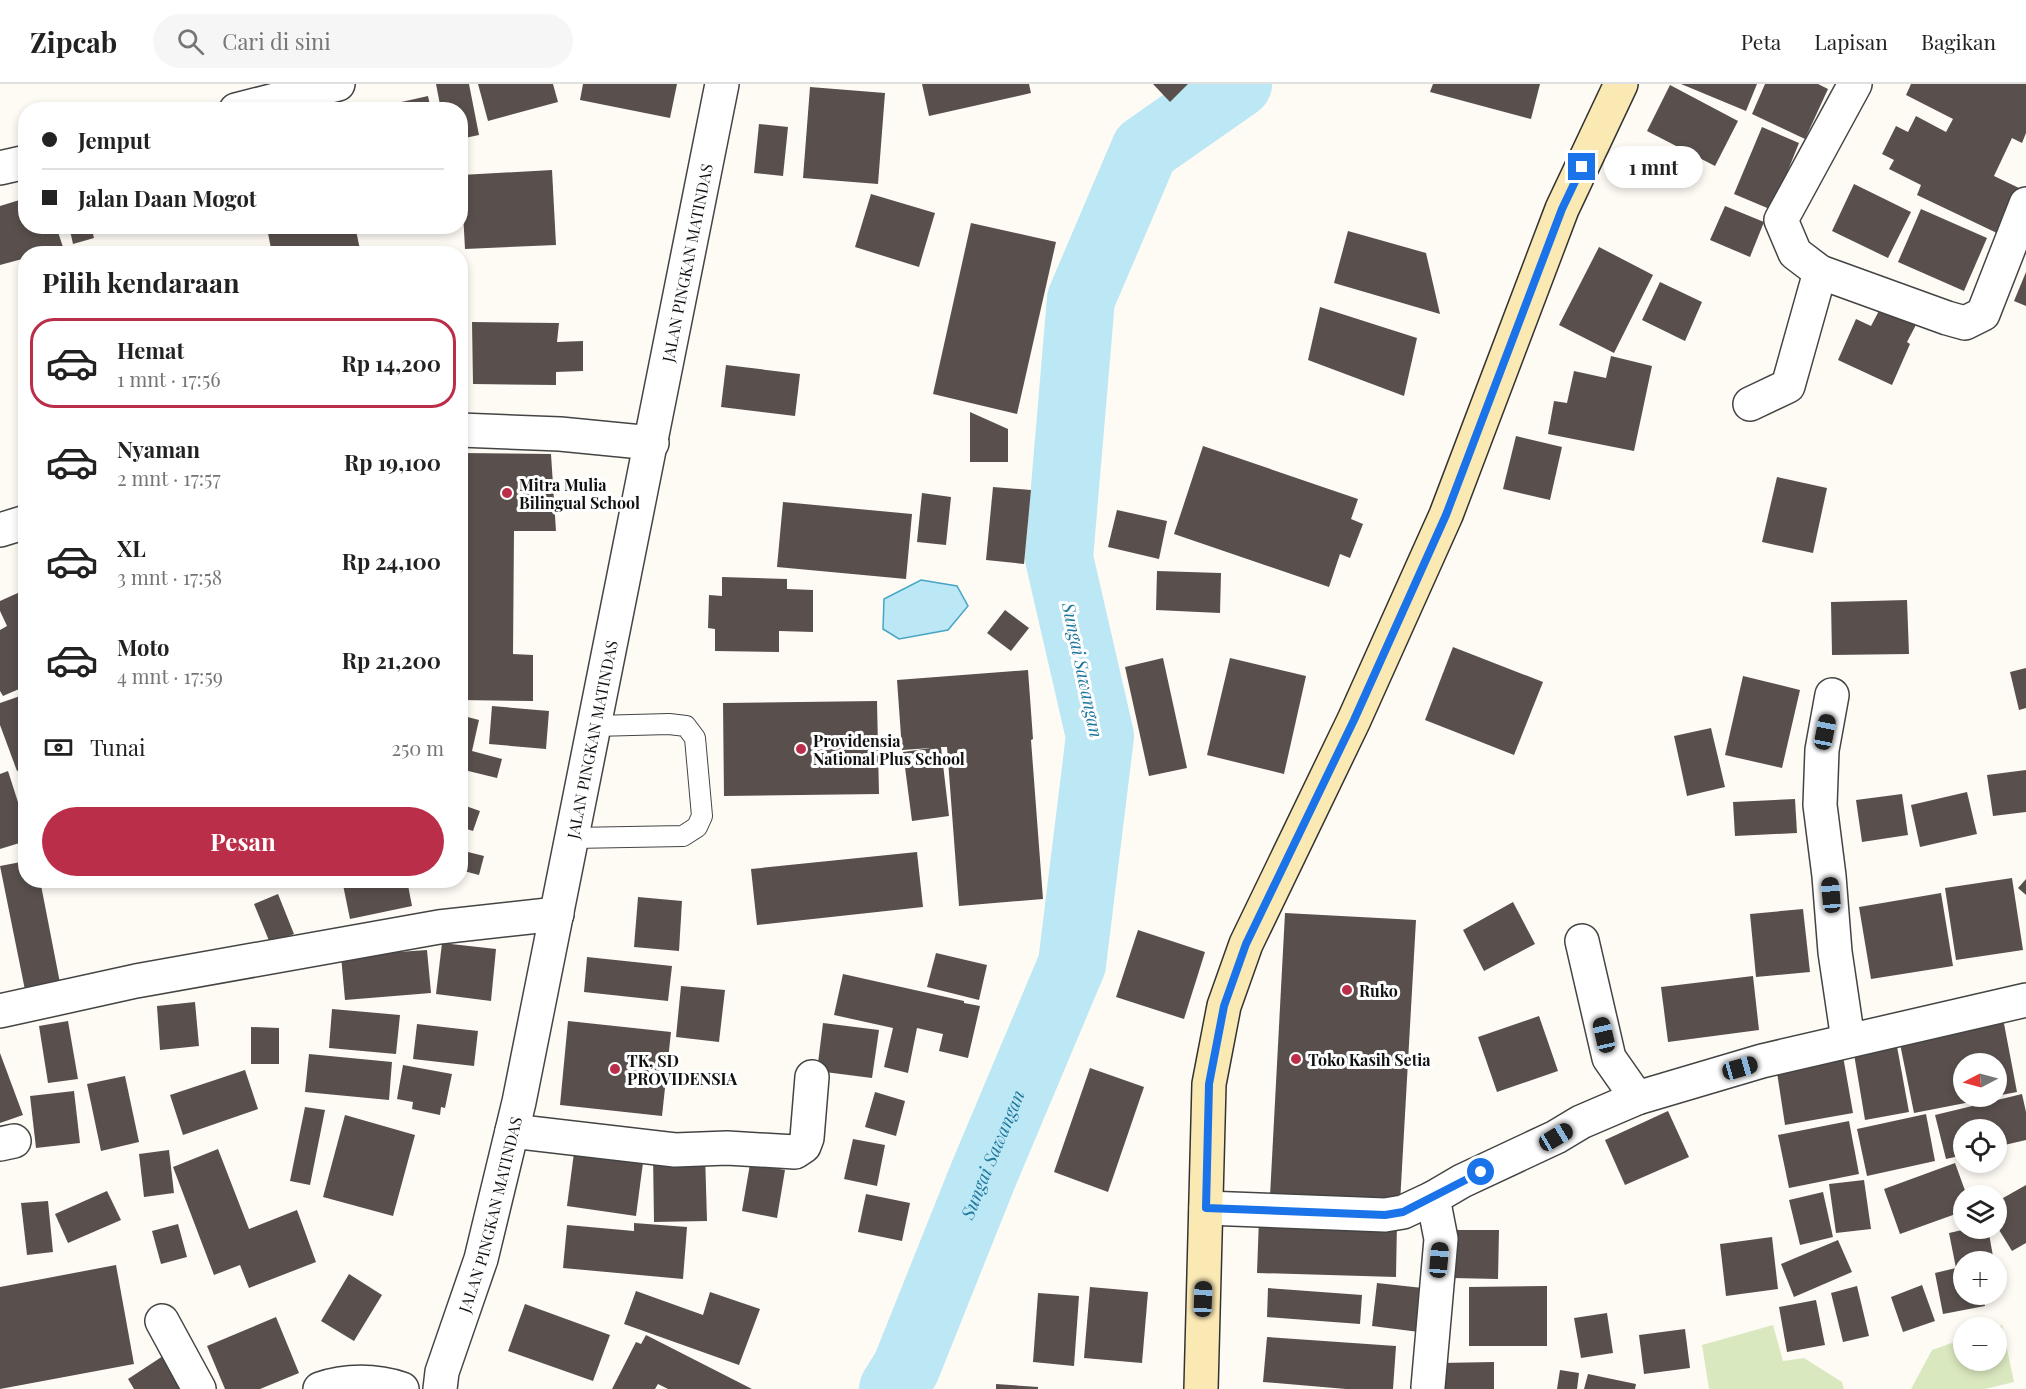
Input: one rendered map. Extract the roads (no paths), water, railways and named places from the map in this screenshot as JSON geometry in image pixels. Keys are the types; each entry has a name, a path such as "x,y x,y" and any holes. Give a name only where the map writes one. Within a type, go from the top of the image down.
{"main road":[{"path":"1201,1389 1209,1084 1224,1006 1246,944 1354,720 1446,515 1562,209 1621,84"}],"street":[{"path":"267,102 338,84"},
{"name":"JALAN PINGKAN MATINDAS","path":"440,1389 442,1372 481,1259 512,1131 558,914 722,84"},
{"path":"1855,84 1781,220 1795,253 1820,272 1965,323 1983,314 2026,204"},
{"path":"0,168 18,164"},
{"path":"1750,405 1788,386 1820,272"},
{"path":"468,430 560,434 652,442"},
{"path":"0,530 18,524"},
{"path":"1832,695 1821,750 1820,805 1835,952 1848,1040"},
{"path":"0,1011 136,981 415,932 558,914"},
{"path":"1582,941 1609,1058 1637,1098"},
{"path":"1206,1208 1385,1215 1403,1212 1462,1181 1556,1137 1581,1122 1637,1098 1762,1061 2026,1000"},
{"path":"512,1131 675,1150 727,1148 795,1152 804,1146 807,1138 812,1077"},
{"path":"1428,1387 1441,1239 1433,1198"},
{"path":"162,1321 199,1389"},
{"path":"320,1389 331,1385 367,1382 402,1389"}],"lane":[{"path":"573,838 683,836 697,827 702,816 695,738 686,726 669,724 595,726"}],"water":[{"path":"921,580 957,586 968,606 948,630 899,639 883,629 884,599"}],"waterway":[{"name":"Sungai Sawangan","path":"893,1389 906,1368 982,1178 1072,964 1100,736 1059,558 1081,299 1145,149 1238,84"}],"place":[{"name":"Mitra Mulia Bilingual School","path":"507,493"},
{"name":"Providensia National Plus School","path":"801,749"},
{"name":"Ruko","path":"1347,990"},
{"name":"Toko Kasih Setia","path":"1296,1059"},
{"name":"TK, SD PROVIDENSIA","path":"615,1069"}]}
